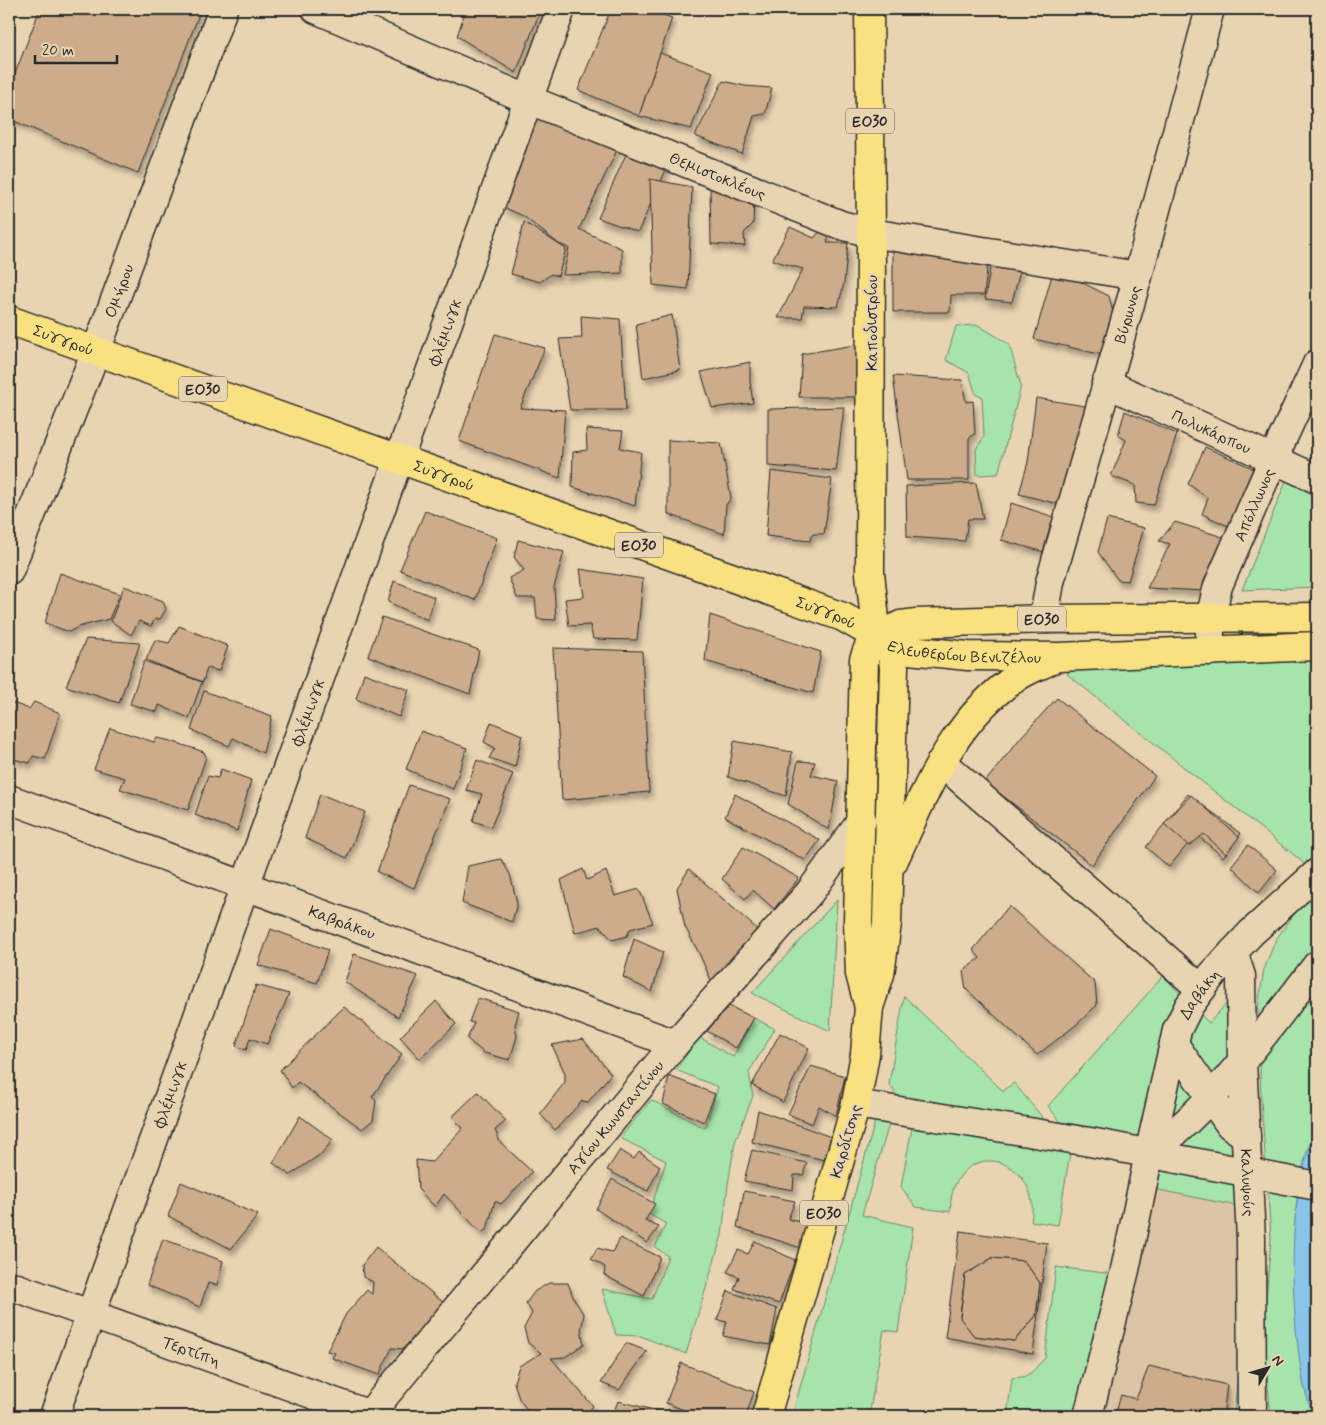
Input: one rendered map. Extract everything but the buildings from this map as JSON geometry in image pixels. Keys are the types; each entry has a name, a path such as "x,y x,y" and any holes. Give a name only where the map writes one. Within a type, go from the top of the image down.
{"main road":[{"name":"Καποδιστρίου","path":"870,9 870,573 877,638"},
{"name":"Συγγρού","path":"9,320 843,617 877,638"},
{"name":"Ελευθερίου Βενιζέλου","path":"877,638 901,625 916,623 1047,619 1317,617"},
{"name":"Ελευθερίου Βενιζέλου","path":"877,638 895,647 917,652 968,656 1059,657 1317,646"},
{"name":"ΕΟ30","path":"877,638 890,651 894,658 894,667 887,923 880,974 869,1007 860,974 858,922 862,820 864,659 869,646 877,638"},
{"path":"888,873 941,762 962,728 984,704 1021,674 1059,657"},
{"name":"Καρδίτσης","path":"766,1416 856,1104 865,1054 869,1007"}],"street":[{"name":"Ομήρου","path":"9,571 96,351 223,9"},
{"name":"Θεμιστοκλέους","path":"316,9 528,100 841,225 871,233 1138,276"},
{"name":"Φλέμινγκ","path":"54,1416 561,9"},
{"name":"Βύρωνος","path":"1047,619 1047,599 1050,582 1138,276 1210,9"},
{"name":"Απόλλωνος","path":"1210,650 1210,618 1218,586 1317,364"},
{"name":"Πολυκάρπου","path":"1106,383 1317,479"},
{"path":"941,762 1201,990"},
{"name":"Καβράκου","path":"9,798 675,1044"},
{"name":"Αγίου Κωνσταντίνου","path":"370,1416 675,1044 810,892 862,820"},
{"name":"Δαβάκη","path":"1088,1416 1125,1270 1174,1044 1183,1018 1201,990 1233,952 1317,873"},
{"name":"Καλυψούς","path":"1233,952 1240,976 1242,1061 1251,1239 1252,1416"},
{"path":"1149,1154 1164,1143 1210,1097 1242,1061 1317,965"},
{"path":"1174,1044 1230,1125 1246,1136"},
{"path":"856,1104 1090,1142 1317,1186"},
{"name":"Τερτίπη","path":"9,1285 370,1416"}],"shaded area":[{"path":"1149,1188 1243,1207 1240,1347 1234,1416 1096,1416"}],"green space":[{"path":"978,325 1009,344 1021,386 998,474 977,475 976,449 984,437 982,396 976,395 969,373 946,360 956,326"},
{"path":"1286,481 1317,497 1317,587 1242,590"},
{"path":"1317,656 1317,878 1299,859 1067,674 1073,668"},
{"path":"1317,883 1317,1126 1301,1174 1297,1199 1294,1250 1294,1276 1302,1376 1313,1416 1271,1416 1263,1337 1271,1238 1261,1100 1258,1007 1264,969 1276,939"},
{"path":"837,900 830,1031 752,993"},
{"path":"1163,976 1209,1023 1237,992 1242,1166 1070,1134 1048,1106"},
{"path":"904,996 1003,1091 1014,1083 1052,1129 901,1101 889,1084"},
{"path":"754,1018 775,1029 749,1072 753,1096 735,1142 722,1235 686,1354 640,1336 616,1335 602,1289 652,1299 668,1256 655,1247 666,1224 649,1214 666,1161 620,1138 651,1100 705,1128 718,1087 676,1070 699,1037 733,1057"},
{"path":"876,1118 890,1121 862,1215 913,1227 898,1332 884,1330 869,1416 792,1416"},
{"path":"913,1122 1064,1144 1070,1153 1058,1225 1031,1221 1032,1202 1027,1186 1018,1173 1006,1165 992,1161 978,1163 965,1171 955,1185 951,1198 950,1212 916,1207 901,1187"},
{"path":"1154,1164 1240,1181 1242,1207 1149,1188"},
{"path":"1056,1267 1113,1274 1081,1416 1007,1416 1012,1378 1023,1377 1032,1372 1045,1358"},
{"path":"1240,1347 1242,1416 1234,1416"}],"water":[{"path":"1317,1126 1317,1416 1313,1416 1303,1381 1298,1347 1293,1282 1293,1249 1295,1216 1300,1184 1307,1154"}]}
